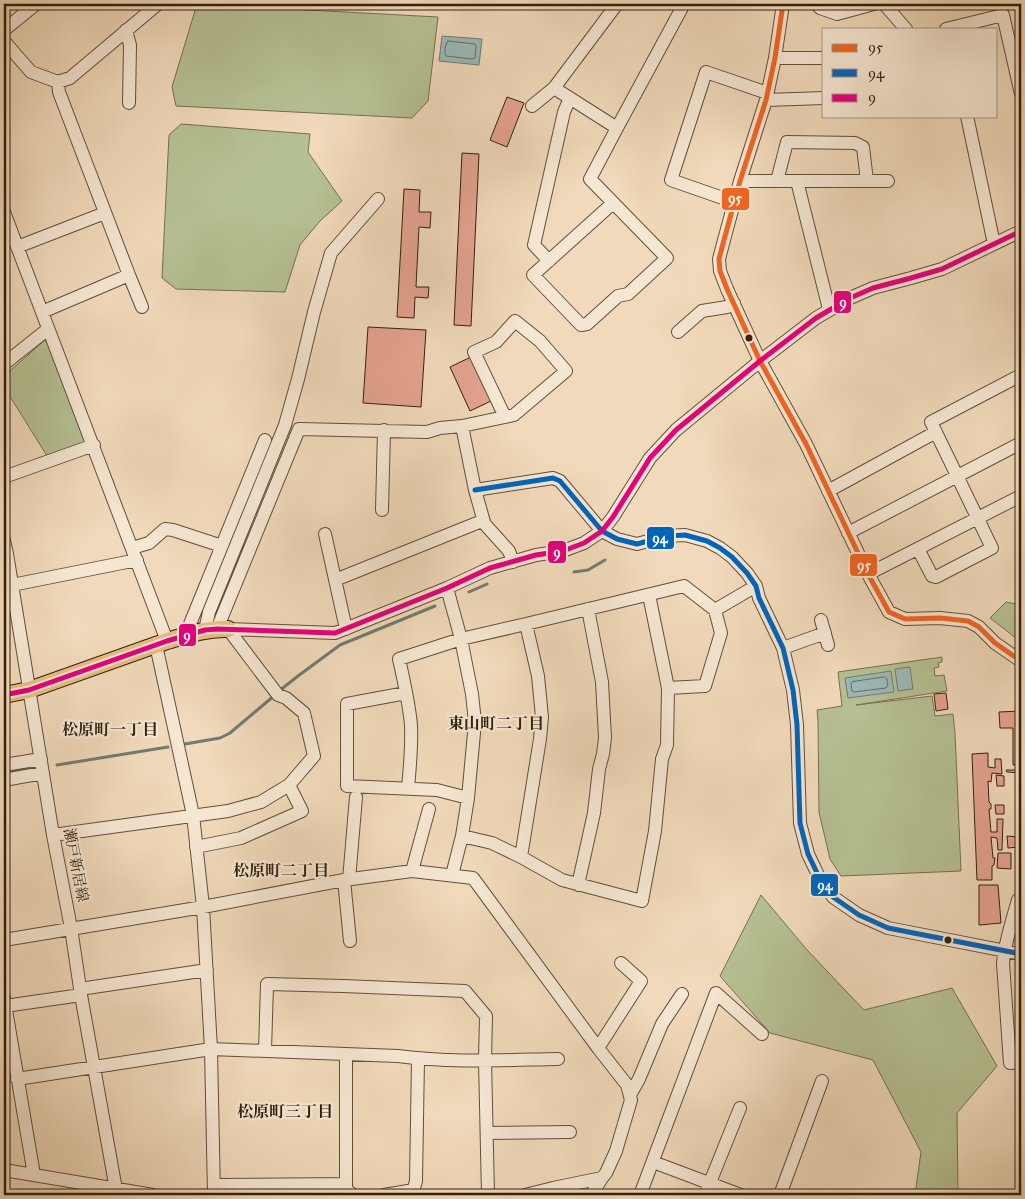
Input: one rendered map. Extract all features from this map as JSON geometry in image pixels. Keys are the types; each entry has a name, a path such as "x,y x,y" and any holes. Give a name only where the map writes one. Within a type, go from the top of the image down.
{"main road":[{"path":"4,695 29,690 162,643 210,631"}],"street":[{"path":"4,30 36,4"},
{"path":"4,42 31,72 58,82 70,78 158,4"},
{"path":"532,106 554,88 616,4"},
{"path":"613,203 532,275 581,325 587,324 618,296 628,294 667,258 613,203 590,180 684,4"},
{"path":"783,4 775,58 766,96 719,259 720,271 760,361 806,444 868,574 889,612 906,620 940,618 968,621 979,627 995,643 1021,661"},
{"path":"816,4 820,8 837,14 874,4"},
{"path":"884,4 905,28"},
{"path":"950,28 1003,15 1021,94"},
{"path":"126,30 130,45 129,103"},
{"path":"775,58 822,58"},
{"path":"734,202 671,180 706,72 766,96 822,98"},
{"path":"58,82 59,92 142,307"},
{"path":"554,88 617,128"},
{"path":"548,261 534,245 564,112 570,98"},
{"path":"967,118 994,244"},
{"path":"777,181 787,142 855,143 863,147 867,181"},
{"path":"740,181 888,181"},
{"path":"797,181 829,309"},
{"path":"53,834 228,811 261,802 289,785 314,756 304,713 286,698 275,692 210,631 210,612 285,425 331,253 378,199"},
{"path":"4,212 134,554 162,643 193,815 203,907 211,1049 214,1190 350,1190 346,1055"},
{"path":"17,247 105,213"},
{"path":"265,440 190,624 210,631 335,633 447,588 490,568 536,555 563,551 584,543 602,531 650,458 676,430 816,318 850,298 874,288 942,269 1021,231"},
{"path":"42,312 129,275"},
{"path":"678,332 702,311 727,307 734,303"},
{"path":"210,631 299,429 427,432 514,415 566,371 540,341 516,322 496,342 474,352 505,416"},
{"path":"4,364 48,329"},
{"path":"918,549 932,576 936,577 992,548 931,422 1021,375"},
{"path":"335,580 482,521 484,522 475,490 462,426"},
{"path":"382,510 384,430"},
{"path":"828,491 936,432"},
{"path":"848,533 1021,443"},
{"path":"4,478 94,445"},
{"path":"475,490 553,478 560,482 602,531 617,539 637,544 667,536 685,535 707,541 732,557 756,586 759,598 783,648 793,690 797,725 800,823 808,854 819,877 833,897 859,915 888,928 1021,954"},
{"path":"868,574 1021,496"},
{"path":"482,521 509,551 513,562"},
{"path":"12,585 134,554 166,529 222,546"},
{"path":"325,534 346,629"},
{"name":"瀬戸新居線","path":"4,540 40,760 116,1192"},
{"path":"408,788 411,733 399,659 460,639 684,586 715,610 720,633 705,686 668,688"},
{"path":"715,610 756,586"},
{"path":"447,588 472,694 475,722 468,798 462,836 452,875"},
{"path":"462,836 492,843 562,880 642,901 655,831 662,759 667,745 668,688 649,595"},
{"path":"578,885 594,813 605,738 602,682 588,609"},
{"path":"783,648 827,639 821,620"},
{"path":"521,857 542,717 538,676 526,624"},
{"path":"406,693 347,704 348,786 437,790 468,798"},
{"path":"4,765 40,760"},
{"path":"4,780 43,773"},
{"path":"196,847 242,838 302,811 289,785"},
{"path":"350,941 347,880 356,797"},
{"path":"412,871 428,809"},
{"path":"4,940 203,907 347,880 412,871 472,878 627,1085 631,1100 616,1151 606,1173 591,1195"},
{"path":"1021,899 1018,900 1004,950 1003,963 1010,1062 1021,1062"},
{"path":"598,1048 641,982 621,963"},
{"path":"34,1175 4,1002 80,992 207,970"},
{"path":"265,1051 267,984 465,991 486,1016 488,1195"},
{"path":"640,1195 716,993 762,1034"},
{"path":"630,1095 639,1079 662,1024 682,994"},
{"path":"17,1079 211,1049 398,1056 418,1059 558,1058"},
{"path":"384,1195 413,1193 416,1181 418,1059"},
{"path":"780,1195 822,1080"},
{"path":"707,1189 740,1108"},
{"path":"486,1133 570,1132"},
{"path":"653,1162 707,1189 741,1195"},
{"path":"4,1170 116,1192 153,1195"},
{"path":"526,1195 602,1178"}],"green space":[{"path":"197,4 438,17 428,101 412,118 176,106 172,87"},
{"path":"181,124 310,134 308,152 342,201 320,221 300,245 285,292 176,289 162,278 169,135"},
{"path":"45,340 48,340 88,440 84,445 49,459 4,387 4,376"},
{"path":"1006,602 1021,605 1021,642 990,618"},
{"path":"942,657 942,662 938,663 939,667 934,668 935,676 944,675 947,691 856,705 932,696 935,716 953,714 961,871 841,876 830,859 819,812 817,710 842,706 838,672"},
{"path":"761,895 808,951 864,1010 952,988 997,1066 957,1113 958,1195 915,1195 921,1152 873,1060 770,1033 720,976"}],"water":[{"path":"442,36 482,39 479,65 439,61"},
{"path":"910,667 913,689 898,691 895,669"},
{"path":"891,671 894,692 848,698 845,678"}],"building":[{"path":"507,97 524,103 507,147 490,140"},
{"path":"462,153 479,154 471,326 454,325"},
{"path":"404,189 420,190 419,212 431,212 430,228 419,227 416,287 429,287 428,298 415,297 414,318 397,317"},
{"path":"368,327 426,330 421,407 363,403"},
{"path":"473,356 493,400 470,411 450,367"},
{"path":"946,693 948,709 936,711 934,694"},
{"path":"1021,711 1021,764 1013,765 1013,728 1000,728 999,712"},
{"path":"988,753 988,767 995,768 995,759 1001,759 1002,774 992,773 991,782 988,781 989,802 991,804 991,809 989,809 991,832 997,832 997,819 1003,819 1002,850 998,850 997,838 991,837 993,858 995,858 994,865 992,866 992,880 977,880 972,754"},
{"path":"1006,770 1021,770 1021,773 1007,772"},
{"path":"996,775 1004,776 1004,786 997,786"},
{"path":"995,805 1004,805 1004,814 996,814"},
{"path":"1007,836 1018,837 1019,847 1008,848"},
{"path":"998,853 1011,853 1011,869 997,868"},
{"path":"979,885 998,885 1001,923 979,925"}],"waterway":[{"path":"574,572 588,570 605,560"},
{"path":"469,592 487,584"},
{"path":"279,691 340,645 435,606"},
{"path":"185,744 220,738 230,733 275,695"},
{"path":"57,765 168,747"},
{"path":"4,773 28,768"}],"transit line":[{"name":"95","path":"783,4 775,58 766,100 740,181 724,240 719,259 720,271 760,361 806,444 868,574 889,612 905,619 940,618 968,621 979,627 995,643 1021,661"},
{"name":"9","path":"4,695 29,690 167,641 205,630 335,633 447,588 490,568 536,555 563,551 584,543 602,531 650,458 676,430 816,318 850,298 873,288 942,269 1021,231"},
{"name":"94","path":"475,490 553,478 560,481 602,531 617,539 637,544 667,536 685,535 707,541 732,557 756,586 759,598 783,648 793,690 797,725 800,823 808,854 819,877 833,897 859,915 888,928 1021,954"}],"district":[{"name":"東山町二丁目","path":"496,723"},
{"name":"松原町一丁目","path":"110,729"},
{"name":"松原町二丁目","path":"281,870"},
{"name":"松原町三丁目","path":"285,1111"}]}
